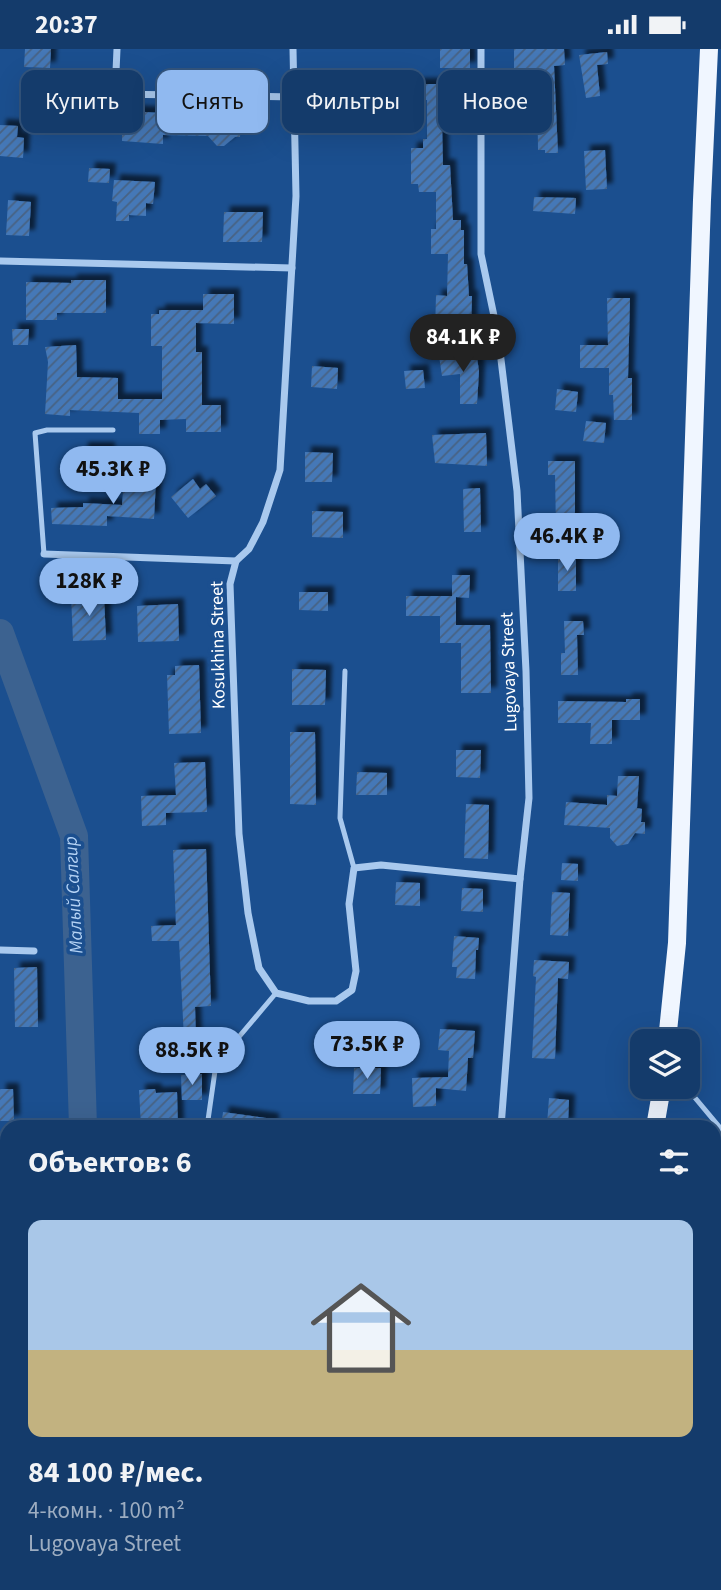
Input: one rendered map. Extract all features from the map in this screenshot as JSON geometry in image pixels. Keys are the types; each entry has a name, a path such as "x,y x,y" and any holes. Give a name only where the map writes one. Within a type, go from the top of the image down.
{"main road":[{"path":"668,1029 677,943 709,49"},
{"path":"656,1120 660,1099"}],"street":[{"path":"117,49 116,94 282,97"},
{"name":"Kosukhina Street","path":"293,49 293,70"},
{"name":"Lugovaya Street","path":"481,49 481,254 498,335 517,491 529,798 502,1120"},
{"name":"Kosukhina Street","path":"276,993 259,968 248,912 239,834 230,584 236,561 249,549 263,521 280,470 296,196 295,133"},
{"path":"0,261 292,268"},
{"path":"44,554 236,561"},
{"path":"276,993 309,1001 336,1001 352,990 356,971 349,904 354,868 381,865 520,879"},
{"path":"0,950 34,951"}],"lane":[{"path":"44,554 36,433 47,430 113,430"},
{"path":"345,671 341,818 354,868"},
{"path":"208,1120 216,1064 276,993"},
{"path":"696,1099 714,1120"}],"building":[{"path":"25,49 51,49 50,68 24,67"},
{"path":"440,49 470,49 470,68 440,68"},
{"path":"514,49 564,49 565,65 554,66 558,153 538,150 538,133 552,133 552,70 514,70"},
{"path":"607,52 608,64 597,65 600,96 586,98 579,55"},
{"path":"424,84 438,84 438,133 442,133 443,165 450,165 453,220 461,220 461,230 464,230 464,264 467,264 469,296 472,296 471,332 435,332 436,295 447,296 448,254 431,254 431,229 436,229 436,192 419,192 418,184 411,184 411,148 423,148 423,139 427,139 427,100 424,100"},
{"path":"143,112 157,113 157,133 240,133 240,137 235,137 224,146 217,146 208,136 163,135 163,144 122,141 122,135 82,133 143,133"},
{"path":"0,125 18,126 17,137 24,138 23,158 0,156"},
{"path":"605,150 607,189 586,190 584,151"},
{"path":"89,168 110,169 109,183 88,182"},
{"path":"114,180 155,182 153,204 146,203 146,216 129,215 129,221 116,221 117,202 112,201"},
{"path":"534,197 576,198 575,214 533,211"},
{"path":"8,200 31,202 29,236 6,235"},
{"path":"224,212 263,212 262,242 223,242"},
{"path":"71,280 106,280 106,313 57,313 57,320 26,320 26,282 71,283"},
{"path":"203,294 234,294 234,324 196,323 196,352 202,352 202,405 221,405 221,432 186,432 186,419 160,420 160,434 139,434 139,413 70,410 70,416 45,414 48,362 45,347 76,345 77,377 118,378 118,399 162,399 162,346 151,346 151,314 159,314 159,310 203,310"},
{"path":"607,298 630,298 628,378 632,378 632,420 614,420 613,395 609,395 609,368 580,368 580,345 608,345"},
{"path":"12,329 29,329 28,345 13,345"},
{"path":"476,351 479,371 477,404 460,404 460,374 442,376 439,356"},
{"path":"312,366 338,368 337,389 311,387"},
{"path":"423,370 425,388 406,389 404,371"},
{"path":"557,389 578,392 576,412 555,410"},
{"path":"586,421 606,423 604,443 583,441"},
{"path":"486,433 487,466 435,463 432,435"},
{"path":"82,448 109,448 109,476 82,476"},
{"path":"305,452 333,453 332,482 305,482"},
{"path":"548,461 575,461 575,528 556,529 555,475 548,475"},
{"path":"124,477 156,479 154,519 107,516 107,526 52,524 51,508 83,507 83,503 122,505"},
{"path":"193,479 200,489 206,484 216,496 188,518 171,497"},
{"path":"480,488 481,532 464,532 463,489"},
{"path":"312,511 343,512 343,538 312,537"},
{"path":"558,556 576,556 576,591 558,591"},
{"path":"452,575 470,575 469,598 456,597 456,625 490,625 491,693 461,693 461,643 440,643 440,616 406,616 406,596 452,596"},
{"path":"299,592 328,592 328,611 299,610"},
{"path":"104,595 106,640 73,641 71,596"},
{"path":"178,604 179,641 138,642 137,606"},
{"path":"564,621 583,621 584,635 577,635 578,675 561,675 561,653 565,653"},
{"path":"199,665 201,733 169,734 167,675 175,675 175,666"},
{"path":"292,669 326,670 325,705 292,705"},
{"path":"626,699 640,699 640,720 612,720 612,744 590,744 591,723 558,723 558,701 626,702"},
{"path":"290,732 315,732 316,805 290,804"},
{"path":"456,750 481,750 480,778 456,777"},
{"path":"205,762 207,812 166,813 166,825 142,826 141,796 176,795 174,763"},
{"path":"357,772 387,773 387,795 356,795"},
{"path":"618,776 639,776 637,808 642,809 641,822 645,822 645,834 635,833 628,844 617,846 610,838 610,828 564,825 566,802 607,805 607,795 617,796"},
{"path":"466,804 489,805 488,859 464,858"},
{"path":"206,849 211,1006 195,1007 196,1038 184,1039 179,941 152,941 151,926 176,925 173,850"},
{"path":"562,863 578,864 578,881 561,880"},
{"path":"396,882 420,883 420,906 395,905"},
{"path":"462,888 483,889 483,912 461,911"},
{"path":"552,892 570,893 568,936 550,935"},
{"path":"454,936 479,938 475,979 456,978 457,967 452,967"},
{"path":"534,960 569,962 568,979 558,978 555,1059 532,1058 536,977 533,976"},
{"path":"37,967 38,1027 15,1027 14,968"},
{"path":"440,1029 475,1031 473,1058 468,1058 466,1091 436,1088 436,1106 413,1107 412,1078 448,1077 449,1051 438,1050"},
{"path":"336,1043 360,1043 360,1057 337,1057"},
{"path":"354,1068 381,1068 380,1094 353,1094"},
{"path":"202,1074 202,1100 182,1100 181,1075"},
{"path":"0,1089 13,1089 14,1120 0,1120"},
{"path":"155,1089 156,1093 177,1092 178,1120 141,1120 139,1090"},
{"path":"549,1098 569,1100 568,1120 547,1120"},
{"path":"223,1112 273,1119 273,1120 222,1120"}],"waterway":[{"name":"Малый Салгир","path":"0,633 74,836 83,1120"}]}
